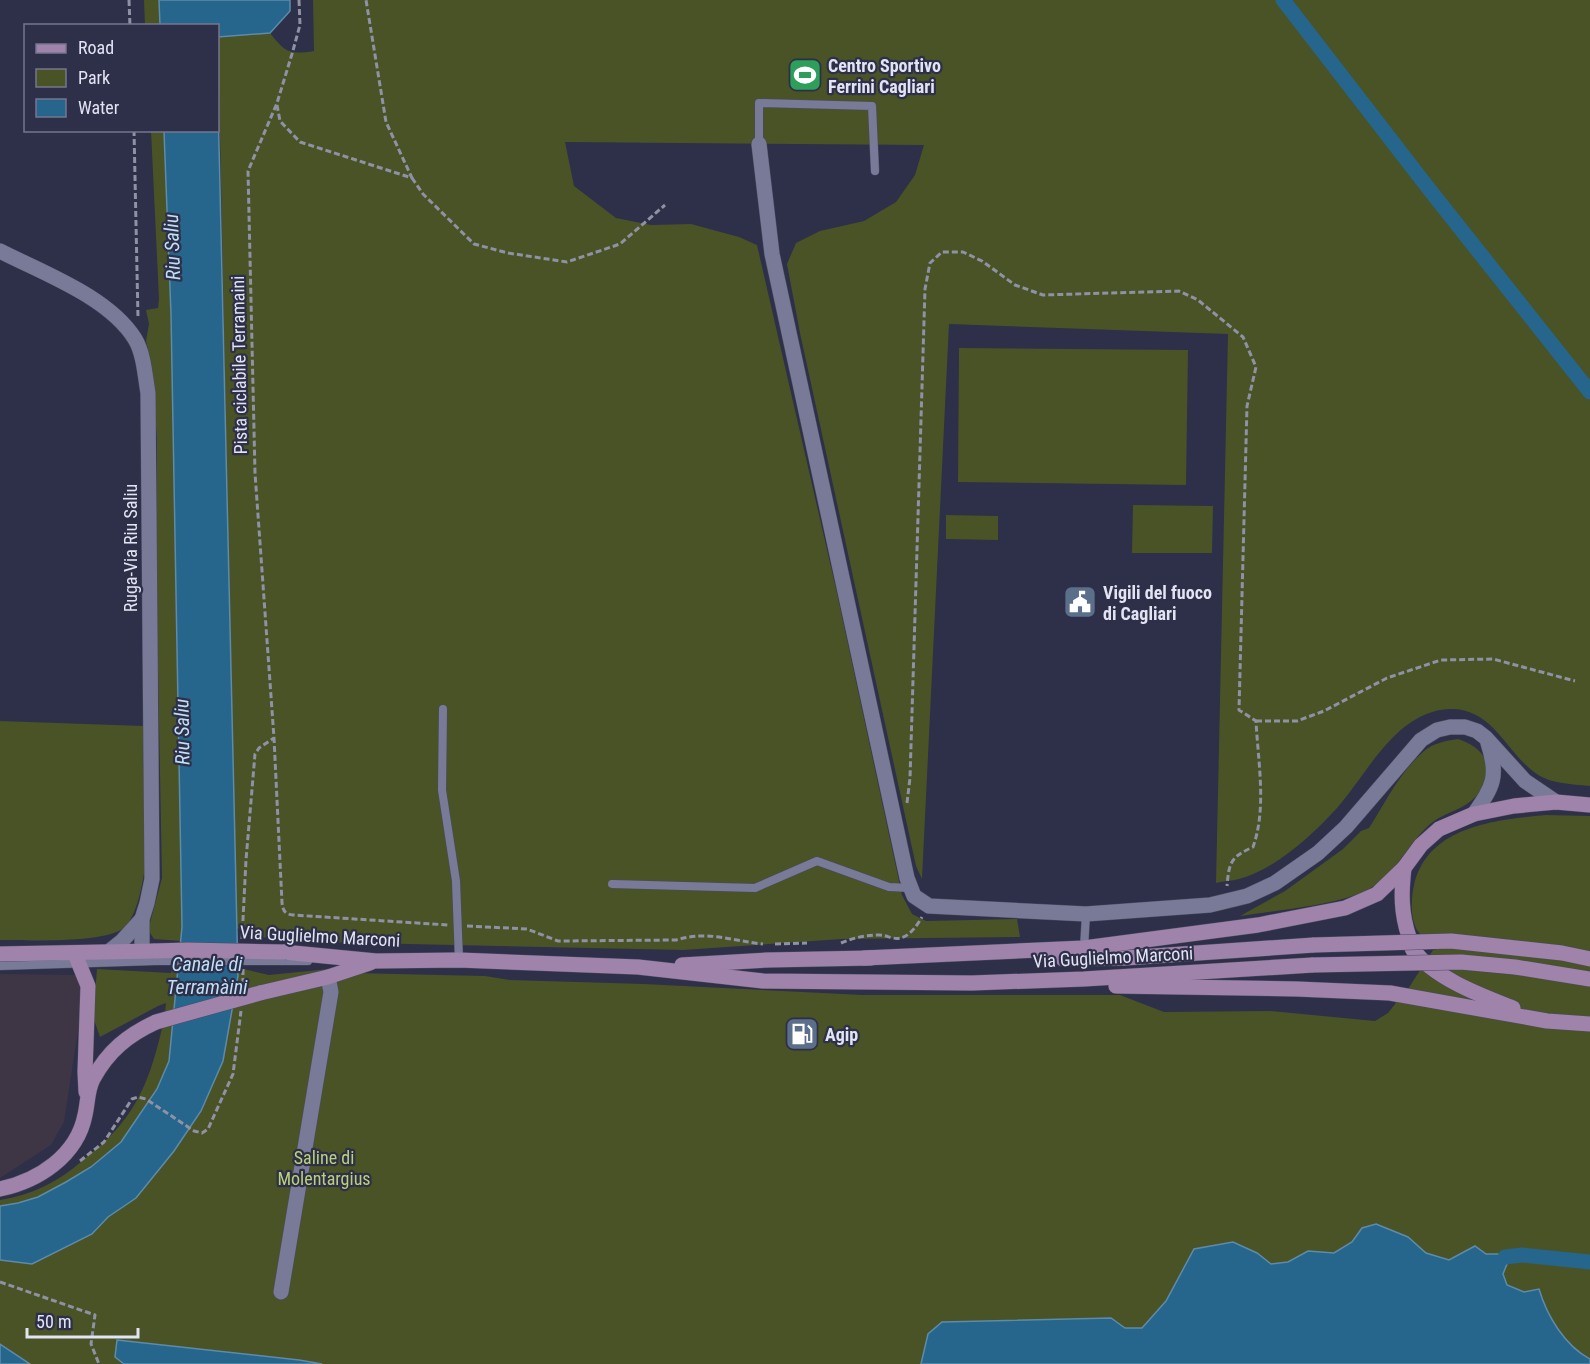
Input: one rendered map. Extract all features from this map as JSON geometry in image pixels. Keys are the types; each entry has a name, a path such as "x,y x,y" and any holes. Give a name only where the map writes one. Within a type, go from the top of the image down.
{"main road":[{"path":"864,958 1084,948 1258,925 1345,908 1377,894 1404,868 1421,845 1439,829 1474,814 1514,806 1556,802 1590,805"},
{"path":"1404,868 1401,896 1403,919 1412,949 1443,976 1478,995 1547,1021 1590,1034"},
{"name":"Via Guglielmo Marconi","path":"638,967 768,960 864,958 1011,961 1125,958 1314,945 1451,941 1590,958"},
{"name":"Via Guglielmo Marconi","path":"0,954 77,960 107,953 151,955 188,950 376,961 459,960 638,967 763,981 972,983 1084,979 1313,965 1461,962 1590,979"},
{"path":"0,1189 28,1181 53,1167 79,1132 85,1114 86,1098 88,986 77,960"},
{"path":"86,1098 92,1080 118,1044 134,1032 156,1022 328,977 376,961"},
{"path":"972,983 1390,993 1547,1021 1590,1024"}],"street":[{"path":"759,144 772,254 907,878 914,896 929,906 1086,914 1210,905 1247,896 1275,883 1318,853 1346,827 1421,740 1437,730 1450,727 1465,726 1486,738 1525,780 1556,802"},
{"name":"Ruga-Via Riu Saliu","path":"0,251 104,305 122,322 136,340 148,393 152,879 142,919 107,953"},
{"path":"1474,814 1491,788 1495,773 1486,738"},
{"name":"Ruga-Via Riu Saliu","path":"142,919 151,955"},
{"path":"281,1292 331,992 328,977"}],"lane":[{"path":"759,144 759,103 872,106 874,171"},
{"path":"443,709 442,790 456,881 459,960"},
{"path":"612,884 755,888 817,861 889,887 911,888"},
{"path":"1084,948 1086,914"},
{"path":"0,966 151,955"}],"path":[{"path":"129,0 130,24"},
{"name":"Pista ciclabile Terramaini","path":"299,0 300,26 276,103 248,171 255,473 274,738 283,910 288,914 308,916 458,926"},
{"path":"366,0 386,122 412,178 423,194 474,244 508,253 567,262 620,244 665,205"},
{"path":"276,103 280,121 300,142 412,178"},
{"path":"134,132 138,330 136,340"},
{"path":"905,812 910,778 925,289 930,263 942,252 963,252 982,261 1015,285 1043,296 1179,291 1198,300 1243,337 1256,367 1247,406 1239,710 1256,721 1297,721 1324,711 1387,678 1441,660 1493,659 1575,681"},
{"path":"1225,901 1229,867 1236,854 1252,847 1259,828 1260,799 1256,721"},
{"path":"242,940 247,840 255,754 259,748 274,738"},
{"path":"840,943 881,935 901,938 915,929 929,906"},
{"path":"458,926 527,929 558,941 671,940 690,936 723,936 748,943 770,945 816,943"},
{"path":"243,961 243,992"},
{"path":"146,1099 194,1131 202,1132 212,1123 233,1074 242,1002"},
{"path":"0,1282 95,1315 91,1344 99,1364"}],"shaded area":[{"path":"0,974 80,975 80,1018 64,1122 51,1145 0,1178"}],"green space":[{"path":"144,0 159,0 160,24 145,24"},
{"path":"313,0 1590,0 1590,786 1560,783 1540,776 1477,715 1450,709 1431,712 1414,720 1399,732 1385,746 1337,808 1292,850 1266,868 1239,879 1216,883 1228,334 949,324 922,879 916,866 787,264 796,243 820,231 864,221 896,202 915,175 924,145 565,142 574,186 616,218 651,225 691,224 739,237 757,245 837,593 902,895 912,914 926,921 1017,919 1020,937 842,939 683,950 316,942 249,936 236,927 219,37 270,33 288,51 299,53 314,51"},
{"path":"151,132 164,132 171,314 181,941 154,939 148,930 162,878 157,617 157,439 151,362 146,341 149,324 146,310 158,308"},
{"path":"959,348 1188,350 1186,485 958,482"},
{"path":"1133,505 1213,506 1212,553 1132,553"},
{"path":"946,515 998,516 998,540 946,539"},
{"path":"0,721 144,726 145,866 136,907 125,927 116,932 84,939 0,940"},
{"path":"1458,739 1473,746 1485,759 1487,771 1484,785 1471,801 1438,818 1428,826 1384,878 1365,891 1337,900 1240,916 1285,891 1343,849 1361,831 1369,828 1393,788 1423,752 1439,743"},
{"name":"Saline di Molentargius","path":"1546,815 1590,816 1590,1364 0,1364 0,1200 23,1195 54,1181 97,1149 109,1137 130,1112 138,1098 160,1037 166,1003 100,1037 93,1017 97,969 171,973 174,968 173,964 219,963 269,975 329,969 353,973 485,976 510,980 863,995 1120,995 1164,1012 1271,1011 1375,1021 1388,1013 1397,998 1408,989 1433,950 1436,950 1417,930 1412,908 1414,885 1422,865 1433,850 1448,838 1466,830 1506,820"}],"water":[{"path":"159,0 290,0 290,11 270,33 219,37 219,24 160,24"},
{"name":"Canale di Terramàini","path":"164,132 219,132 238,976 223,1061 201,1111 174,1151 136,1198 108,1217 92,1234 32,1264 0,1260 0,1206 38,1197 91,1167 121,1142 157,1089 169,1061 182,927 171,314"},
{"path":"1376,1224 1408,1237 1426,1253 1449,1260 1475,1246 1486,1254 1501,1254 1509,1259 1503,1274 1507,1285 1524,1292 1539,1289 1558,1329 1573,1346 1590,1359 1590,1364 921,1364 928,1334 942,1322 1111,1318 1125,1328 1142,1328 1166,1301 1194,1249 1233,1242 1257,1253 1271,1264 1288,1262 1308,1251 1334,1253 1352,1242 1362,1228"},
{"path":"117,1340 322,1364 124,1364 115,1357"},
{"path":"0,1344 30,1364 0,1364"}],"waterway":[{"path":"1283,0 1590,392"},
{"path":"1505,1257 1522,1255 1590,1262"}],"place":[{"name":"Centro Sportivo Ferrini Cagliari","path":"805,75"},
{"name":"Vigili del fuoco di Cagliari","path":"1080,602"},
{"name":"Agip","path":"802,1034"}],"water label":[{"name":"Riu Saliu","path":"172,247"},
{"name":"Riu Saliu","path":"182,732"}]}
